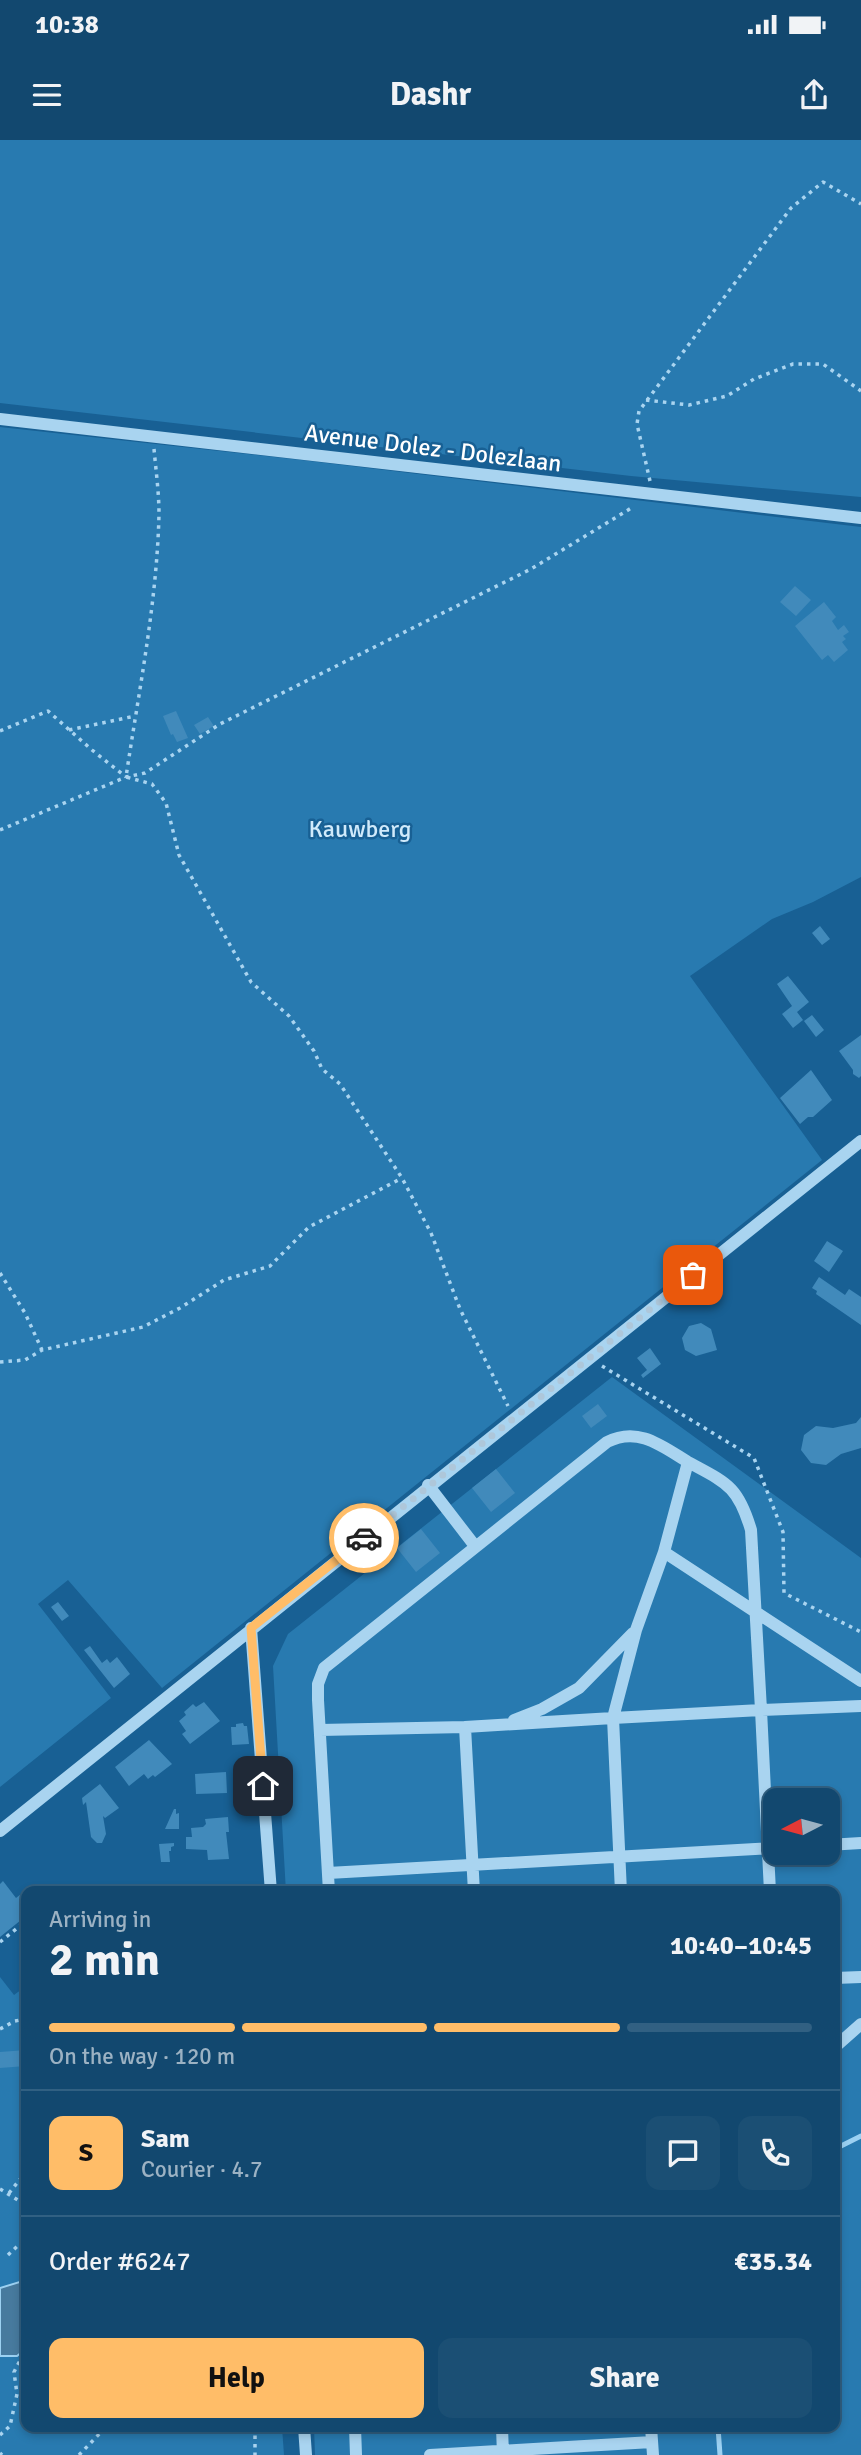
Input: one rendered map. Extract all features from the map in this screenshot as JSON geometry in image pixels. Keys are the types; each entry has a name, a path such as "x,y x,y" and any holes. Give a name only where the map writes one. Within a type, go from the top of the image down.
{"street":[{"name":"Avenue Dolez - Dolezlaan","path":"0,419 861,518"},
{"path":"0,1831 428,1485 861,1141"},
{"path":"329,1886 318,1684 324,1668 475,1546 607,1442 617,1437 643,1436 733,1488 744,1506 751,1530 767,1788"},
{"path":"621,1886 613,1718 636,1630 664,1552 688,1462"},
{"path":"428,1485 475,1546"},
{"path":"664,1552 861,1681"},
{"path":"251,1628 271,1886"},
{"path":"501,1724 542,1709 579,1688 636,1630"},
{"path":"320,1730 465,1727 861,1706"},
{"path":"465,1727 474,1886"},
{"path":"840,1844 861,1843"},
{"path":"328,1873 763,1849"},
{"path":"770,1886 771,1866"},
{"path":"840,1978 861,1977"},
{"path":"840,2043 861,2024"},
{"path":"304,2432 306,2455"},
{"path":"355,2432 356,2455"},
{"path":"502,2432 503,2453"},
{"path":"430,2455 652,2449"}],"path":[{"path":"0,830 126,777 145,773 220,724 531,569 636,505 645,494 650,478 637,424 639,411 646,400 791,208 822,182 861,204"},
{"path":"646,400 689,405 727,396 754,379 793,364 823,364 861,391"},
{"path":"126,777 150,621 157,548 159,511 153,437"},
{"path":"0,731 47,711 126,777 152,784 166,803 179,855 251,982 289,1016 314,1051 323,1069 340,1084 402,1178 431,1233 460,1309 514,1417"},
{"path":"69,730 135,716"},
{"path":"0,1362 25,1360 41,1350 143,1327 180,1308 224,1280 270,1266 309,1227 402,1178"},
{"path":"0,1273 25,1313 41,1350"},
{"path":"0,1942 21,1925"},
{"path":"0,2029 21,2020"},
{"path":"9,2193 21,2178"},
{"path":"0,2189 21,2202"},
{"path":"8,2255 21,2243"},
{"path":"0,2435 10,2426 17,2393 14,2372 21,2358"},
{"path":"79,2455 101,2432"},
{"path":"255,2432 255,2455"}],"green space":[{"path":"0,140 861,140 861,497 631,476 0,403"},
{"name":"Kauwberg","path":"0,427 861,527 861,877 813,902 772,919 690,976 822,1160 162,1688 68,1580 38,1604 111,1698 0,1787"},
{"path":"612,1377 861,1558 861,2455 315,2455 314,2432 840,2432 840,1886 286,1886 273,1666 288,1634"},
{"path":"0,1977 14,1995 21,1990 21,2282 0,2288"},
{"path":"21,2349 21,2432 282,2432 284,2455 0,2455 0,2356 17,2355"}],"shaded area":[{"path":"21,2282 21,2353 17,2356 0,2356 0,2288"}],"building":[{"path":"795,586 811,600 796,616 780,602"},
{"path":"824,602 836,617 832,621 838,630 844,625 849,632 843,636 846,639 842,642 848,650 834,662 828,655 822,660 795,626"},
{"path":"176,711 188,738 177,742 163,716"},
{"path":"208,717 214,726 200,734 194,725"},
{"path":"820,926 830,939 822,945 812,933"},
{"path":"788,976 809,1002 797,1012 803,1020 793,1028 782,1014 792,1006 777,984"},
{"path":"812,1015 824,1030 816,1037 804,1021"},
{"path":"861,1035 859,1078 853,1074 839,1051"},
{"path":"811,1070 832,1100 813,1117 808,1117 800,1124 780,1098"},
{"path":"827,1241 843,1251 829,1272 814,1261"},
{"path":"819,1277 845,1295 849,1289 861,1297 861,1325 816,1294 817,1291 812,1288"},
{"path":"701,1323 711,1329 717,1350 696,1356 685,1350 682,1338 689,1326"},
{"path":"650,1348 661,1364 643,1378 641,1375 647,1370 637,1358"},
{"path":"598,1404 607,1416 591,1428 582,1416"},
{"path":"861,1417 861,1448 841,1454 826,1465 811,1463 801,1450 804,1435 816,1426 833,1428 856,1423"},
{"path":"496,1469 515,1493 491,1512 472,1488"},
{"path":"421,1529 440,1553 416,1572 397,1548"},
{"path":"58,1602 69,1616 62,1621 51,1607"},
{"path":"90,1646 102,1663 107,1659 110,1663 117,1657 130,1674 114,1688 84,1650"},
{"path":"204,1702 220,1721 190,1744 182,1734 186,1731 179,1721 193,1704 196,1707"},
{"path":"243,1723 247,1726 249,1744 232,1745 231,1727"},
{"path":"149,1740 172,1764 155,1777 153,1775 148,1779 144,1774 129,1786 115,1767"},
{"path":"226,1772 227,1793 196,1794 195,1774"},
{"path":"100,1784 119,1808 105,1818 103,1816 106,1834 102,1843 97,1843 91,1837 86,1802 83,1805 82,1798"},
{"path":"174,1809 176,1814 179,1813 179,1829 165,1829"},
{"path":"228,1817 229,1832 226,1832 229,1859 208,1860 207,1850 186,1849 186,1837 192,1837 191,1828 203,1827 206,1824 205,1819"},
{"path":"174,1843 169,1851 170,1862 161,1862 159,1844"},
{"path":"3,1881 16,1898 21,1894 21,1920 0,1937 0,1884"},
{"path":"21,2050 21,2066 0,2068 0,2052"}],"waterway":[{"path":"840,2146 861,2136"},
{"path":"718,2432 720,2455"}],"way so far":[{"path":"364,1538 693,1275"}],"route":[{"path":"263,1786 251,1628 364,1538"}]}
